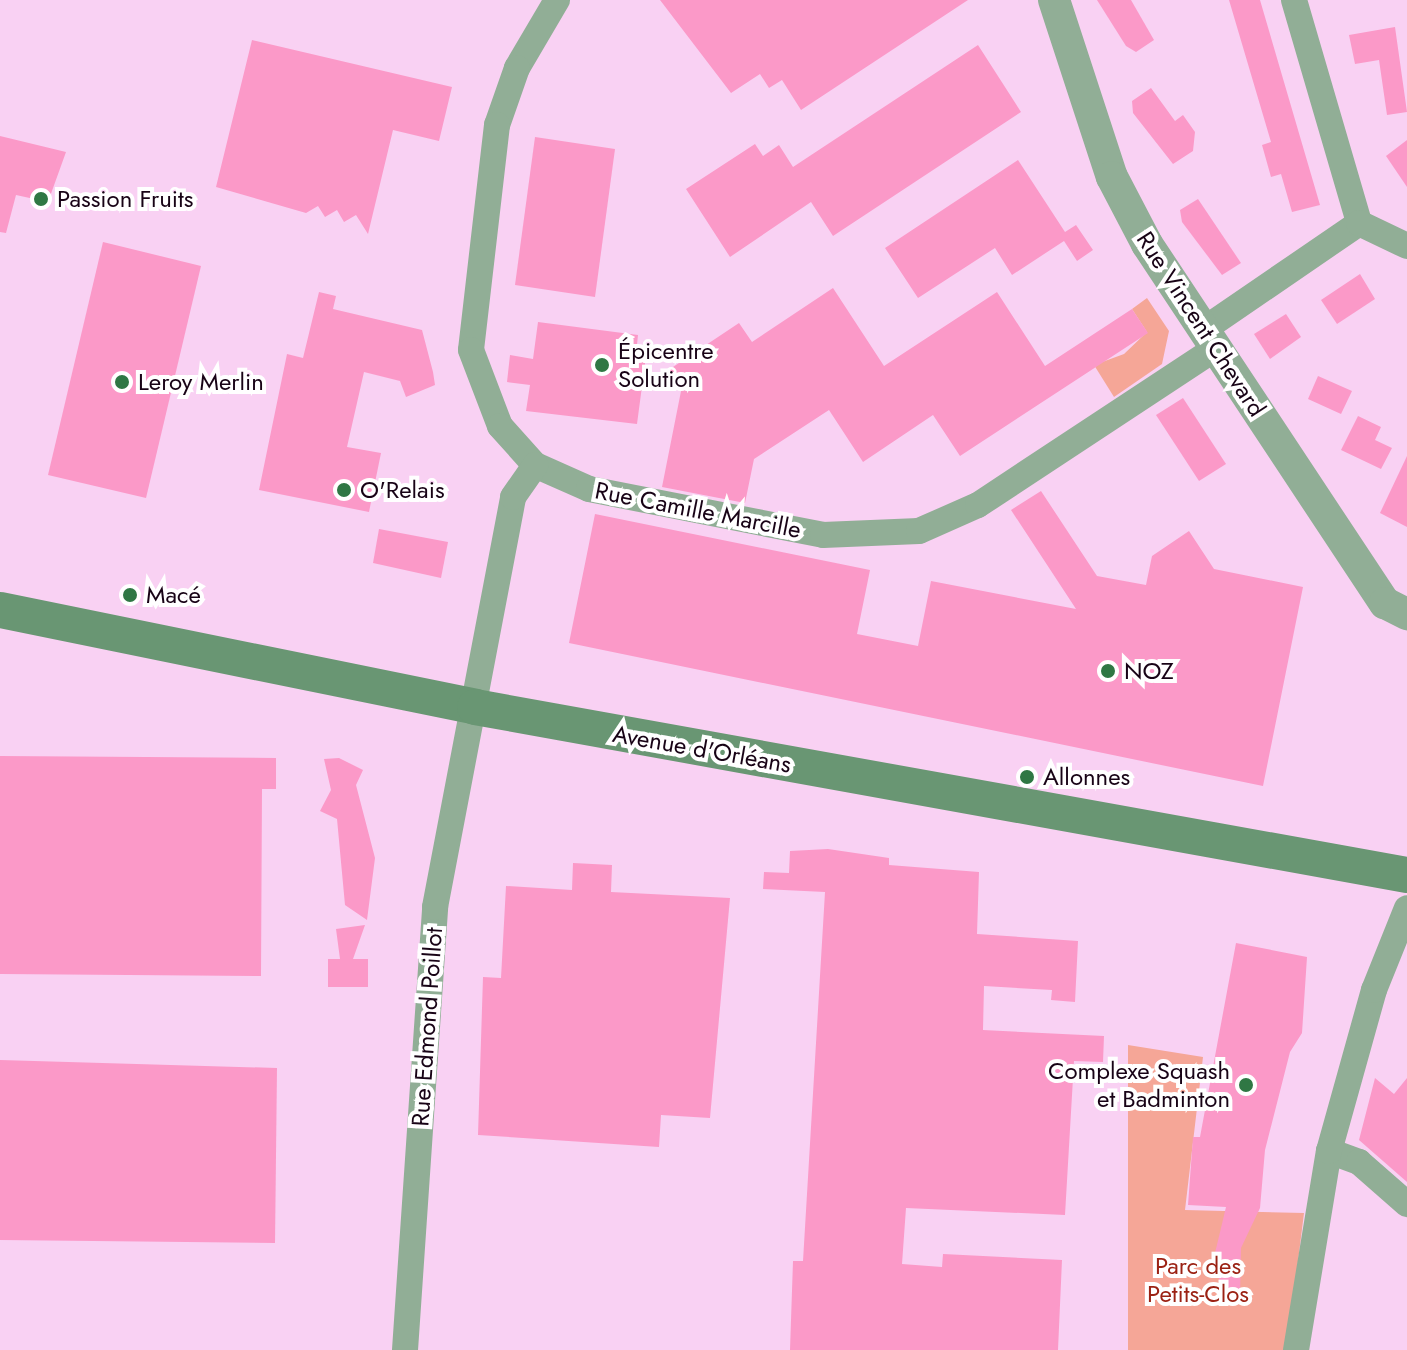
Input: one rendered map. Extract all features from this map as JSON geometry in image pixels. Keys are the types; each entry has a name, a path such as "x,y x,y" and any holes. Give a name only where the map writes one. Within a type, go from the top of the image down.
{"main road":[{"name":"Avenue d'Orléans","path":"0,610 475,707 1407,875"}],"street":[{"name":"Rue Camille Marcille","path":"557,0 517,68 497,125 471,350 500,426 535,465 589,489 823,535 919,531 978,505 1210,339 1359,223"},
{"name":"Rue Vincent Chevard","path":"1054,0 1112,177 1210,339 1385,603 1407,614"},
{"path":"1294,0 1359,223 1407,246"},
{"name":"Rue Edmond Poillot","path":"405,1350 435,907 513,497 535,465"},
{"path":"1296,1350 1329,1151 1374,990 1407,908"},
{"path":"1329,1151 1359,1162 1407,1204"}],"green space":[{"path":"1147,298 1169,331 1162,364 1114,397 1094,365 1124,354 1147,332 1132,309"},
{"name":"Parc des Petits-Clos","path":"1128,1045 1203,1057 1185,1210 1304,1213 1287,1350 1128,1350"}],"building":[{"path":"660,0 968,0 801,110 782,80 769,88 760,74 731,93"},
{"path":"1097,0 1131,0 1154,40 1136,52 1126,46"},
{"path":"1229,0 1260,0 1320,205 1292,212 1281,174 1271,177 1262,145 1271,142"},
{"path":"1395,27 1407,112 1387,115 1379,60 1355,64 1349,35"},
{"path":"252,40 452,87 439,141 393,130 368,234 356,215 344,222 337,210 325,217 318,206 306,213 216,187"},
{"path":"978,45 1021,112 833,236 811,202 730,257 686,189 755,144 763,156 779,145 793,167"},
{"path":"1151,88 1175,121 1183,115 1195,132 1193,151 1173,164 1133,113 1132,101"},
{"name":"Passion Fruits","path":"0,136 66,152 48,202 16,195 6,233 0,232"},
{"path":"535,137 615,149 595,297 515,285"},
{"path":"1407,140 1407,187 1386,156"},
{"path":"1018,160 1065,232 1076,225 1093,250 1077,261 1064,241 1012,275 995,248 918,298 885,248"},
{"path":"1198,199 1241,263 1222,275 1182,222 1180,210"},
{"path":"103,242 201,266 146,498 48,475"},
{"path":"1360,274 1375,299 1337,324 1321,300"},
{"path":"833,288 884,366 997,292 1045,366 1132,309 1148,333 960,456 933,415 863,462 829,410 754,459 745,503 662,487 684,376 664,373 739,323 752,342"},
{"path":"319,292 336,296 333,309 422,330 433,372 435,385 406,397 400,381 364,372 347,447 381,453 369,512 259,490 287,354 303,358"},
{"path":"1286,314 1301,337 1270,359 1254,334"},
{"path":"538,322 638,335 636,354 646,356 637,424 526,411 530,385 507,382 510,355 533,359"},
{"path":"1318,376 1352,391 1341,414 1308,399"},
{"path":"1183,398 1226,464 1199,481 1156,415"},
{"path":"1358,416 1381,427 1375,440 1392,448 1381,469 1341,450"},
{"path":"1407,456 1407,527 1380,513"},
{"path":"1041,491 1097,576 1146,585 1152,556 1189,531 1214,569 1303,587 1263,786 569,643 595,514 870,570 857,634 918,646 931,581 1076,609 1011,510"},
{"path":"379,529 448,542 441,578 373,563"},
{"path":"0,756 276,758 276,789 262,789 261,976 0,974"},
{"path":"339,758 363,770 356,785 375,858 367,920 345,905 337,819 320,811 331,790 324,759"},
{"path":"828,849 889,858 889,865 979,872 977,934 1078,941 1075,1002 1051,1000 1052,990 984,986 983,1030 1104,1036 1103,1062 1074,1061 1065,1215 906,1208 902,1264 942,1267 943,1254 1062,1260 1058,1350 790,1350 793,1261 803,1261 825,892 763,889 764,872 789,873 790,851"},
{"path":"573,863 612,865 611,892 730,898 710,1118 661,1115 659,1147 478,1135 483,977 501,978 506,886 572,890"},
{"path":"365,925 353,959 368,959 368,987 328,987 328,959 340,959 336,929"},
{"name":"Complexe Squash et Badminton","path":"1236,943 1307,957 1302,1033 1290,1052 1265,1150 1260,1208 1241,1248 1240,1298 1223,1306 1215,1253 1226,1207 1188,1205 1193,1137 1200,1137"},
{"path":"0,1060 277,1068 275,1243 0,1240"},
{"path":"1375,1078 1394,1094 1407,1078 1407,1182 1359,1140"}],"place":[{"name":"Passion Fruits","path":"41,199"},
{"name":"Épicentre Solution","path":"602,365"},
{"name":"Leroy Merlin","path":"122,382"},
{"name":"O'Relais","path":"344,490"},
{"name":"Macé","path":"130,595"},
{"name":"NOZ","path":"1108,671"},
{"name":"Allonnes","path":"1027,777"},
{"name":"Complexe Squash et Badminton","path":"1246,1085"}]}
